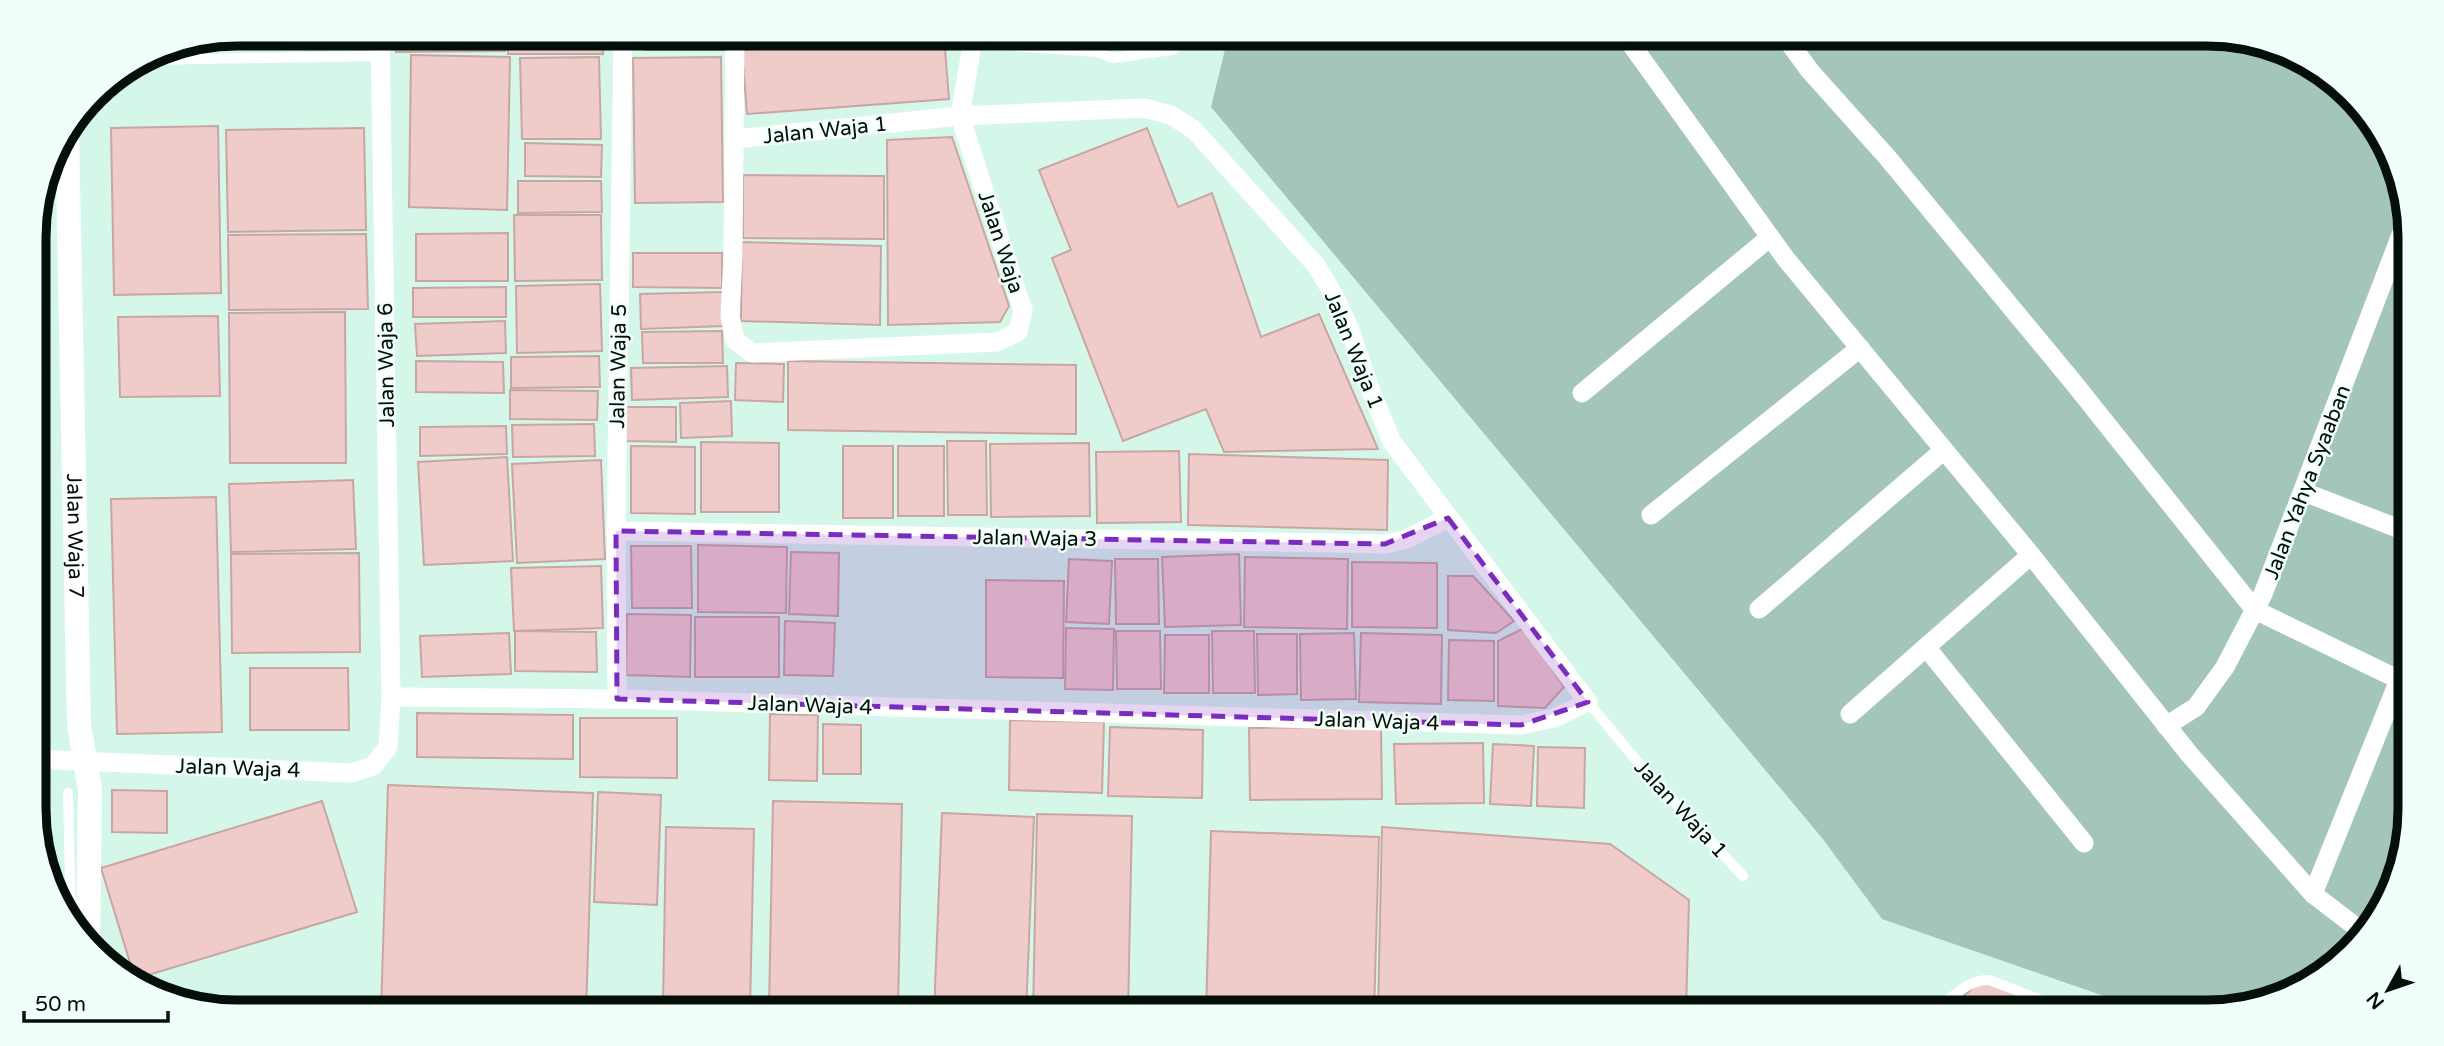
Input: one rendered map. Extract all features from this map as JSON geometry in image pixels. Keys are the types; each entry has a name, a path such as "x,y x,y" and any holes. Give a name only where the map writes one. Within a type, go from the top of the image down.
{"street":[{"name":"Jalan Waja 6","path":"381,46 391,697"},
{"name":"Jalan Waja 5","path":"617,699 615,531 623,46"},
{"path":"734,46 735,139"},
{"name":"Jalan Waja","path":"735,139 730,316 736,340 752,353 997,342 1018,332 1023,310 960,116 972,46"},
{"path":"1632,46 1769,238 2031,555 2166,726 2313,894 2357,928"},
{"path":"1792,46 2073,382 2255,610 2398,679"},
{"name":"Jalan Waja 1","path":"735,139 960,116 1144,108 1171,115 1194,130 1316,265 1350,330 1392,443 1588,702"},
{"name":"Jalan Waja 7","path":"67,148 79,725 90,790 88,930"},
{"path":"1581,393 1769,238"},
{"name":"Jalan Yahya Syaaban","path":"2166,726 2196,707 2225,667 2255,610 2304,492 2398,243"},
{"path":"1651,515 1860,348"},
{"path":"1759,609 1944,450"},
{"path":"2304,492 2398,528"},
{"name":"Jalan Waja 3","path":"615,531 1385,544 1407,539 1448,518"},
{"path":"1850,714 2031,555"},
{"path":"1926,647 2084,843"},
{"name":"Jalan Waja 4","path":"46,760 351,772 373,766 388,747 391,697 617,699 1521,725 1554,718 1588,702"},
{"path":"2313,894 2398,698"}],"lane":[{"path":"1012,46 1097,52 1113,58 1172,50 1179,46"},
{"path":"164,60 382,56"},
{"name":"Jalan Waja 1","path":"1588,702 1640,765 1743,876"},
{"path":"68,793 71,904"},
{"path":"1949,1000 1980,980 1989,980 2041,1000"}],"highlighted area":[{"path":"1448,518 1588,702 1521,725 617,699 616,531 1385,544"}],"green space":[{"path":"1226,46 2208,46 2245,49 2281,60 2324,85 2343,101 2359,120 2384,163 2397,212 2398,236 2397,834 2384,883 2359,926 2314,968 2269,990 2220,1000 2115,1000 1882,919 1822,838 1211,107"}],"building":[{"path":"396,46 505,46 505,51 396,52"},
{"path":"508,46 603,46 603,54 508,54"},
{"path":"646,46 729,46 729,50 646,50"},
{"path":"800,46 945,46 949,99 747,114 742,50"},
{"path":"411,55 510,57 507,210 409,207"},
{"path":"599,57 601,139 522,139 520,58"},
{"path":"721,57 723,202 635,203 633,58"},
{"path":"218,126 221,293 114,295 111,128"},
{"path":"364,128 366,230 228,232 226,130"},
{"path":"1147,128 1178,207 1212,193 1261,337 1319,314 1378,449 1224,452 1206,409 1123,441 1052,258 1071,250 1039,170"},
{"path":"952,137 1009,306 1000,322 888,325 887,140"},
{"path":"525,143 602,145 601,177 525,176"},
{"path":"743,175 884,176 884,239 743,238"},
{"path":"518,181 601,181 602,212 518,213"},
{"path":"514,215 601,215 602,280 515,281"},
{"path":"508,233 508,281 416,281 416,234"},
{"path":"366,234 368,309 229,310 228,235"},
{"path":"742,242 881,246 880,325 741,321"},
{"path":"633,253 722,253 722,288 633,287"},
{"path":"600,284 602,351 517,353 516,286"},
{"path":"506,287 506,317 413,317 413,288"},
{"path":"723,292 724,326 641,329 640,294"},
{"path":"345,312 346,463 230,463 229,313"},
{"path":"218,316 220,396 120,397 118,317"},
{"path":"505,321 506,353 417,356 415,324"},
{"path":"722,331 723,363 643,363 642,332"},
{"path":"599,356 600,387 511,388 511,357"},
{"path":"416,361 503,362 504,393 416,392"},
{"path":"788,361 1076,365 1076,434 788,430"},
{"path":"736,363 784,364 783,402 735,400"},
{"path":"727,366 728,397 632,400 631,368"},
{"path":"510,390 598,391 597,420 510,419"},
{"path":"731,401 732,436 681,438 680,403"},
{"path":"626,407 676,407 676,442 626,441"},
{"path":"594,424 595,456 513,457 512,425"},
{"path":"506,426 507,454 420,456 420,427"},
{"path":"947,441 986,441 987,515 948,515"},
{"path":"701,442 779,443 779,512 701,512"},
{"path":"1089,443 1090,516 991,517 990,444"},
{"path":"631,446 695,447 695,514 631,513"},
{"path":"843,446 893,446 893,518 843,518"},
{"path":"898,446 944,446 944,516 898,516"},
{"path":"1179,451 1181,522 1097,523 1096,452"},
{"path":"1189,454 1388,460 1387,530 1188,525"},
{"path":"507,457 513,561 424,565 418,462"},
{"path":"601,460 605,559 517,563 512,464"},
{"path":"353,480 356,549 231,552 229,484"},
{"path":"216,497 222,732 117,734 111,499"},
{"path":"698,545 787,547 786,613 698,612"},
{"path":"631,546 691,546 692,608 632,608"},
{"path":"791,552 839,553 838,616 789,614"},
{"path":"359,553 360,652 232,653 231,554"},
{"path":"1239,554 1241,625 1165,627 1162,557"},
{"path":"1245,557 1348,559 1347,629 1244,627"},
{"path":"1069,559 1112,561 1109,624 1066,622"},
{"path":"1115,559 1158,559 1159,624 1116,624"},
{"path":"1352,562 1437,563 1437,628 1352,627"},
{"path":"601,566 603,628 514,631 511,568"},
{"path":"1448,576 1473,576 1514,621 1496,633 1448,630"},
{"path":"986,580 1064,581 1063,678 986,677"},
{"path":"627,614 691,615 690,677 626,675"},
{"path":"695,617 779,617 779,677 695,677"},
{"path":"785,621 835,623 833,676 784,675"},
{"path":"1066,628 1114,629 1113,690 1065,689"},
{"path":"1522,629 1564,687 1545,708 1498,706 1498,641"},
{"path":"515,631 596,632 597,672 515,671"},
{"path":"1116,631 1160,631 1161,689 1117,689"},
{"path":"1212,631 1254,631 1255,693 1213,693"},
{"path":"509,633 511,674 422,677 420,636"},
{"path":"1354,633 1356,699 1301,700 1300,634"},
{"path":"1361,633 1442,635 1441,704 1359,702"},
{"path":"1257,634 1297,634 1297,694 1258,695"},
{"path":"1165,635 1209,635 1209,693 1164,693"},
{"path":"1449,640 1494,641 1494,701 1448,700"},
{"path":"250,668 348,668 349,730 250,730"},
{"path":"417,713 573,715 573,759 417,757"},
{"path":"770,714 818,715 817,781 769,780"},
{"path":"580,718 677,718 677,778 580,777"},
{"path":"1010,720 1104,722 1102,793 1009,790"},
{"path":"823,724 861,725 861,774 823,774"},
{"path":"1110,727 1203,730 1202,798 1108,796"},
{"path":"1381,727 1382,799 1250,800 1249,728"},
{"path":"1483,743 1484,803 1396,804 1394,744"},
{"path":"1493,744 1534,746 1531,806 1490,804"},
{"path":"1538,747 1585,748 1584,808 1537,806"},
{"path":"388,785 593,793 586,1000 381,1000"},
{"path":"112,790 167,791 167,833 112,832"},
{"path":"598,792 661,795 657,905 594,902"},
{"path":"322,801 357,912 144,976 132,969 101,868"},
{"path":"773,801 902,804 898,1000 769,1000"},
{"path":"942,813 1034,817 1027,1000 935,1000"},
{"path":"1037,814 1132,816 1128,1000 1033,1000"},
{"path":"666,827 754,829 750,1000 663,1000"},
{"path":"1382,827 1610,844 1689,900 1686,1000 1378,1000"},
{"path":"1211,831 1379,837 1374,1000 1206,1000"},
{"path":"1981,981 2028,1000 1959,1000"}]}
